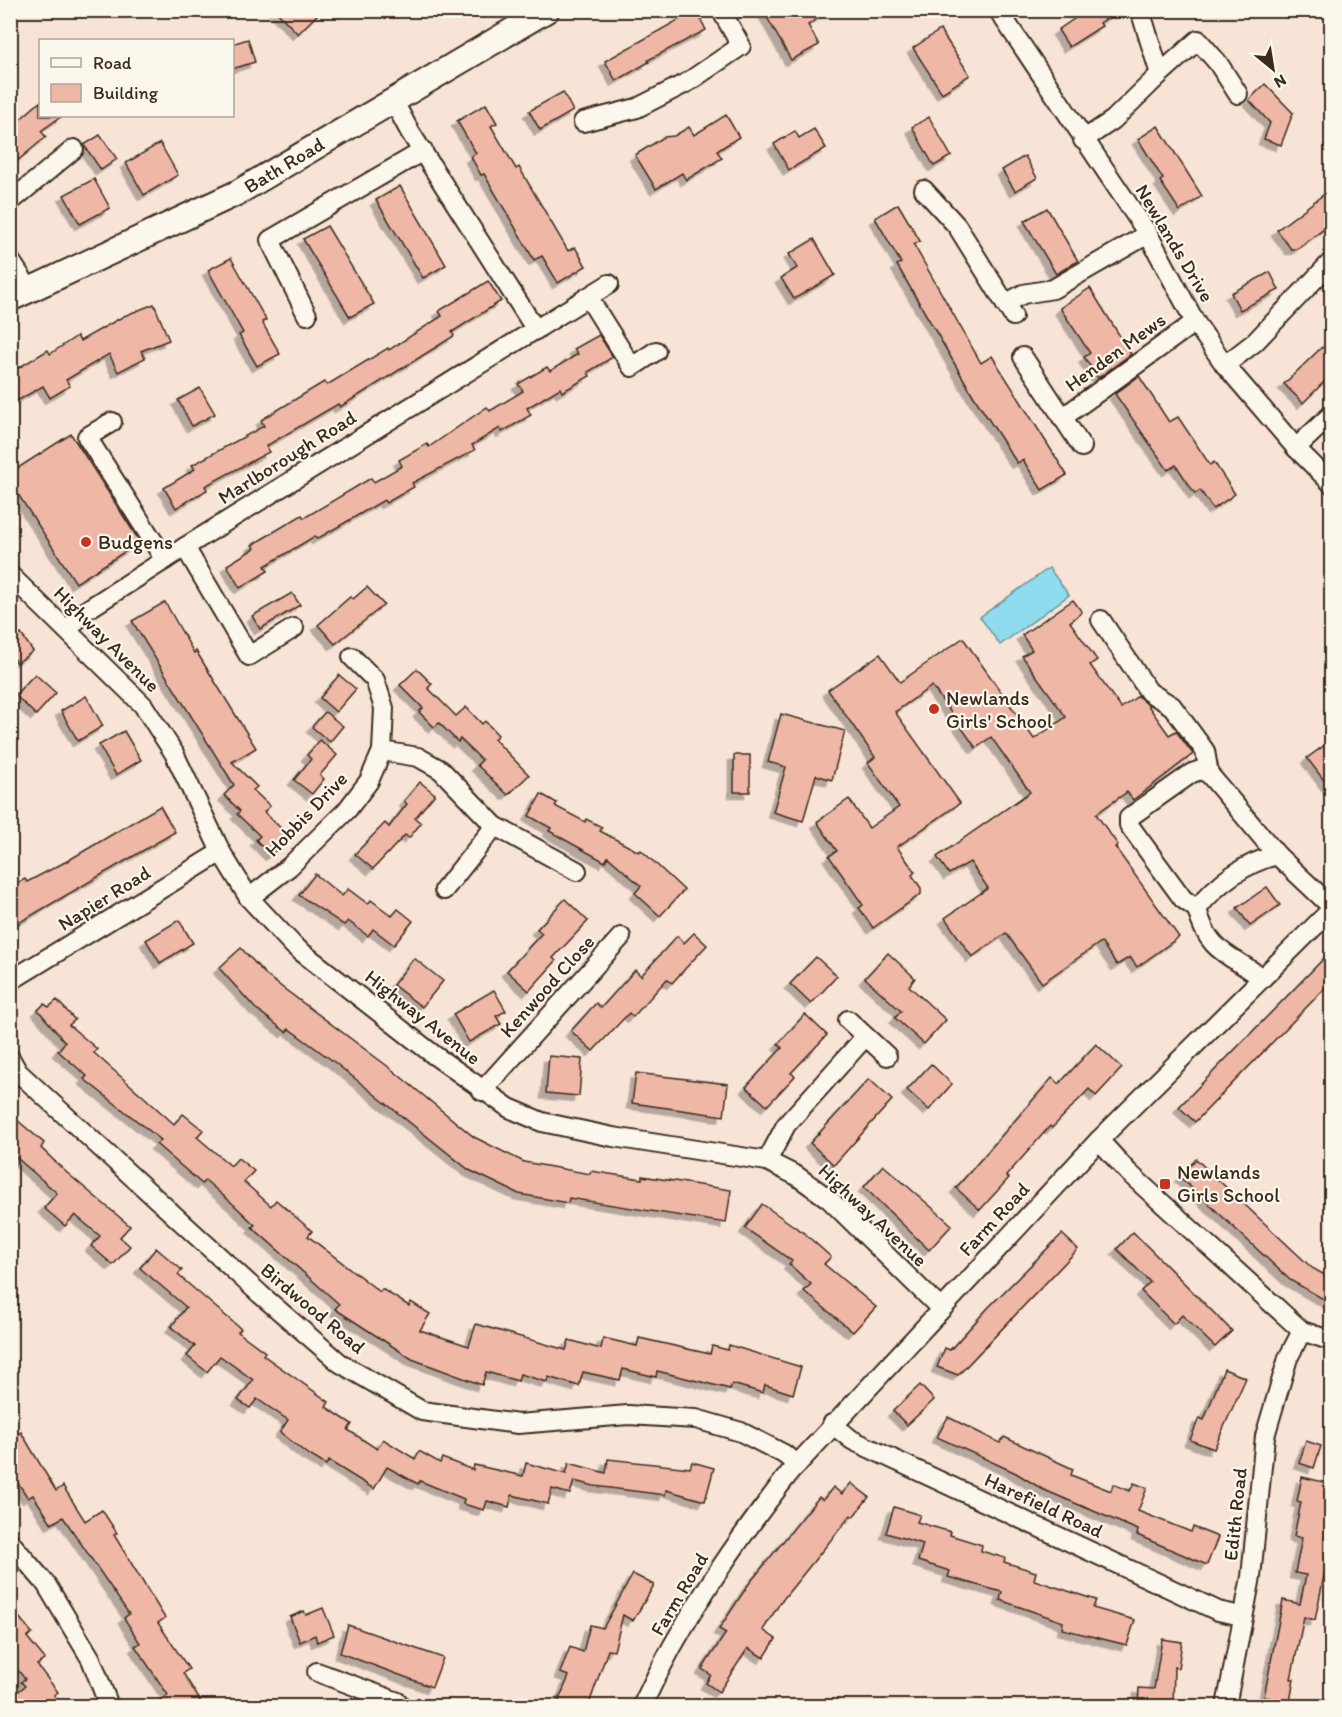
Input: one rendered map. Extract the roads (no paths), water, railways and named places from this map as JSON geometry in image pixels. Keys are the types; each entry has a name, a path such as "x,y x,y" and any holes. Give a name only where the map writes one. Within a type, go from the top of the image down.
{"main road":[{"name":"Bath Road","path":"20,294 237,193 547,10"}],"street":[{"path":"583,122 637,108 688,82 741,46 721,10"},
{"name":"Newlands Drive","path":"998,10 1148,234 1195,322 1225,365 1296,448 1332,484"},
{"path":"1140,10 1160,74"},
{"path":"1083,140 1113,120 1198,40 1218,63 1238,94"},
{"path":"393,100 536,330"},
{"path":"10,202 74,149"},
{"path":"307,315 270,240 423,151"},
{"path":"924,190 957,226 1009,310 1023,294 1053,289 1148,234"},
{"path":"10,260 20,294"},
{"path":"1225,365 1255,342 1332,261"},
{"name":"Marlborough Road","path":"68,630 85,611 185,547 609,284"},
{"path":"588,297 632,367 656,351"},
{"name":"Henden Mews","path":"1062,418 1195,322"},
{"name":"Henden Mews","path":"1023,357 1082,447"},
{"path":"1296,448 1332,414"},
{"path":"112,422 87,437 165,560"},
{"path":"185,547 249,656 294,628"},
{"name":"Highway Avenue","path":"10,575 143,705 174,753 220,852 249,898 294,946 482,1091 509,1108 542,1122 613,1137 767,1161 797,1176 829,1200 940,1308"},
{"path":"1101,620 1149,692 1172,706 1205,751 1209,774"},
{"name":"Hobbis Drive","path":"249,898 289,867 347,810 369,781 382,751 384,708 375,680 352,657"},
{"path":"382,751 418,757 441,770 495,826 578,871"},
{"path":"1262,978 1223,954 1202,930 1197,909 1183,899 1129,825 1129,819 1192,773 1201,770 1209,774 1277,855 1332,908"},
{"path":"444,890 495,826"},
{"name":"Napier Road","path":"10,981 220,852"},
{"path":"1197,909 1210,892 1254,861 1277,855"},
{"name":"Farm Road","path":"642,1707 699,1598 755,1516 832,1424 1099,1140 1332,908"},
{"name":"Kenwood Close","path":"482,1091 621,937"},
{"path":"848,1020 887,1056"},
{"path":"767,1161 786,1125 865,1037"},
{"name":"Birdwood Road","path":"10,1058 27,1080 260,1294 340,1363 422,1411 518,1424 628,1415 696,1419 741,1432 784,1454 797,1465"},
{"path":"1099,1140 1128,1172 1302,1331 1332,1341"},
{"name":"Edith Road","path":"1226,1707 1251,1577 1265,1436 1288,1358 1302,1331"},
{"name":"Harefield Road","path":"832,1424 852,1440 1136,1573 1218,1611 1242,1616"},
{"path":"10,1542 46,1584 91,1659 109,1707"},
{"path":"317,1672 398,1702 397,1707"}],"water":[{"path":"1049,568 1069,595 1000,645 980,617"}],"place":[{"name":"Budgens","path":"86,542"},
{"name":"Newlands Girls' School","path":"934,709"},
{"name":"Newlands Girls School","path":"1165,1184"}]}
